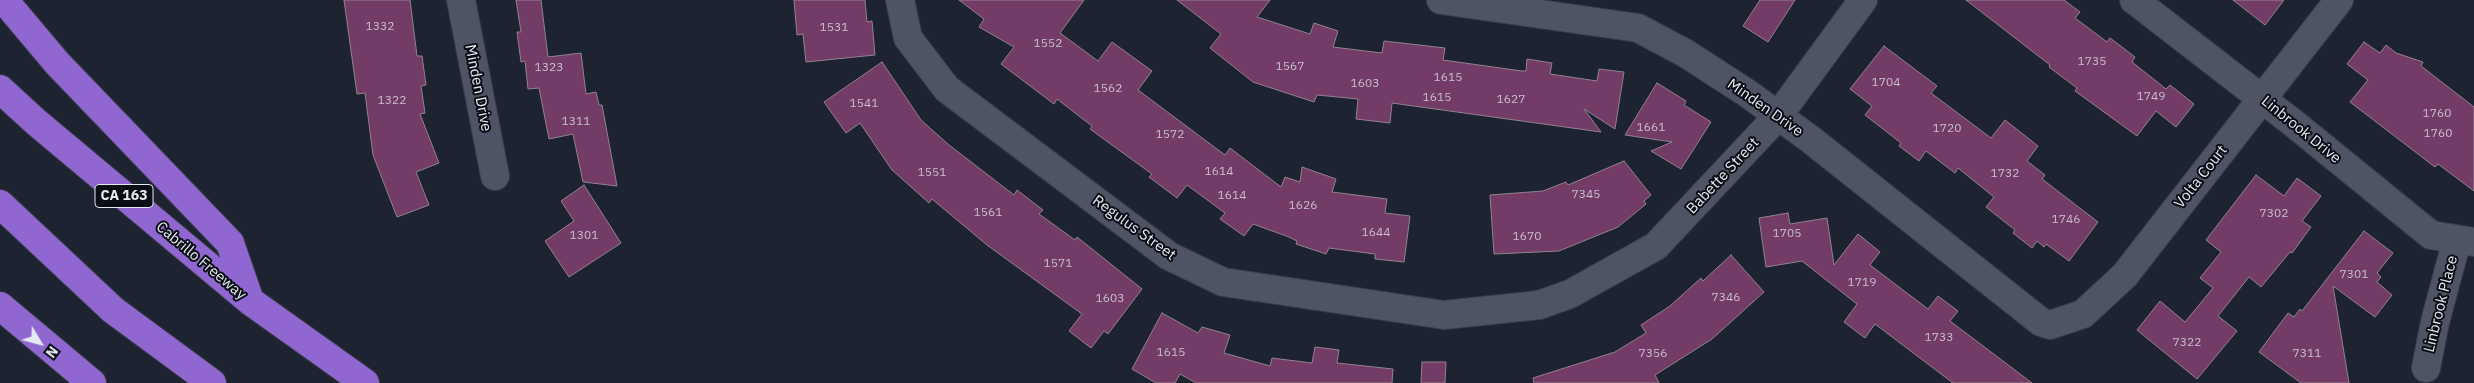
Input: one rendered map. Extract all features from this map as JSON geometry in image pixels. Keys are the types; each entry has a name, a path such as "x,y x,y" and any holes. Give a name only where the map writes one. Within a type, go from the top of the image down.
{"highway":[{"path":"4,0 57,63 230,243 250,302"},
{"name":"Cabrillo Freeway","path":"0,89 36,122 250,302 365,383"},
{"path":"0,204 113,310 212,383"},
{"path":"0,306 92,383"}],"street":[{"name":"Minden Drive","path":"461,0 495,176"},
{"name":"Regulus Street","path":"900,0 908,38 947,89 1169,256 1223,282 1444,315 1539,306 1570,294"},
{"name":"Minden Drive","path":"1441,0 1638,28 1685,53 1778,116 2041,322"},
{"name":"Babette Street","path":"1570,294 1656,246 1778,116 1863,0"},
{"name":"Linbrook Drive","path":"2134,0 2262,99 2431,235 2466,241"},
{"name":"Volta Court","path":"2041,322 2050,325 2083,314 2125,275 2339,0"},
{"name":"Linbrook Place","path":"2426,368 2435,322 2466,241"}],"building":[{"path":"344,0 410,0 417,56 422,56 426,85 421,86 425,113 420,114 439,163 416,172 429,205 397,217 373,155 365,93 357,94"},
{"path":"516,0 541,0 548,57 581,53 586,94 596,92 599,105 602,105 617,186 583,182 573,134 549,139 539,88 528,89 525,61 521,62 517,32 521,32"},
{"path":"794,0 865,0 867,22 872,21 875,55 806,62 803,34 797,35"},
{"path":"959,0 1084,0 1060,33 1098,61 1112,42 1152,71 1138,90 1225,155 1230,148 1281,187 1285,177 1300,182 1302,167 1336,179 1332,192 1387,199 1385,213 1410,216 1404,262 1375,259 1375,254 1329,248 1326,254 1296,244 1297,241 1289,237 1253,224 1244,236 1220,219 1225,213 1187,185 1177,198 1149,177 1152,174 1090,129 1092,126 1057,99 1054,104 1001,64 1014,47 979,27 984,19"},
{"path":"1177,0 1270,0 1257,17 1310,34 1314,23 1338,31 1333,47 1382,53 1384,41 1445,48 1443,60 1526,71 1527,59 1552,63 1550,74 1597,81 1599,69 1624,72 1615,129 1584,109 1601,132 1392,103 1390,123 1356,119 1358,99 1317,95 1314,102 1253,82 1210,48 1221,34"},
{"path":"1760,0 1795,0 1768,42 1743,26"},
{"path":"1966,0 2064,0 2080,12 2075,18 2107,42 2110,38 2135,57 2132,62 2166,89 2170,85 2194,104 2176,127 2156,111 2137,136 2075,91 2077,88 2049,67 2050,65"},
{"path":"2233,0 2284,0 2265,25"},
{"path":"2364,42 2380,53 2386,45 2396,53 2423,62 2421,66 2474,107 2474,191 2438,164 2435,167 2350,102 2368,80 2347,64"},
{"path":"1884,46 1937,86 1931,93 1991,138 2005,120 2038,146 2027,161 2045,175 2042,179 2098,222 2069,261 2046,244 2044,247 2037,241 2032,248 2013,233 2015,230 1986,207 1994,197 1958,168 1955,173 1926,151 1919,161 1899,146 1901,143 1865,115 1872,106 1850,89"},
{"path":"882,62 921,120 949,145 1014,195 1017,190 1043,210 1039,214 1075,240 1077,237 1142,289 1108,334 1104,331 1091,348 1069,331 1082,314 987,245 932,199 929,203 892,170 860,123 846,133 824,102"},
{"path":"1657,83 1686,101 1684,105 1711,122 1681,169 1651,151 1672,142 1625,135"},
{"path":"1624,161 1651,195 1644,201 1646,204 1618,227 1559,251 1494,254 1490,195 1543,191 1566,182 1568,185"},
{"path":"2256,175 2284,196 2297,178 2321,196 2302,221 2311,227 2292,253 2290,252 2261,287 2249,277 2218,316 2237,331 2197,379 2137,330 2160,301 2185,322 2213,288 2200,278 2221,252 2206,240"},
{"path":"584,185 621,243 569,277 545,241 574,221 561,201"},
{"path":"1788,213 1790,224 1827,218 1834,265 1858,234 1880,252 1870,265 1928,309 1938,296 1958,311 1950,321 2032,383 1953,383 1875,324 1865,338 1844,322 1857,304 1802,261 1766,267 1759,218"},
{"path":"2364,231 2393,253 2377,273 2381,277 2377,282 2392,295 2375,317 2333,286 2349,383 2301,383 2259,352 2288,313 2294,317 2300,309 2302,311"},
{"path":"1731,255 1764,292 1712,339 1655,375 1659,383 1534,383 1533,378 1615,352 1646,333 1641,325 1670,306 1701,278 1703,281"},
{"path":"1162,313 1198,333 1202,327 1230,335 1224,353 1270,366 1272,358 1312,363 1315,347 1339,350 1337,363 1393,369 1392,383 1196,383 1180,374 1175,383 1156,383 1132,369"},
{"path":"1422,362 1446,362 1445,383 1421,383"}]}
